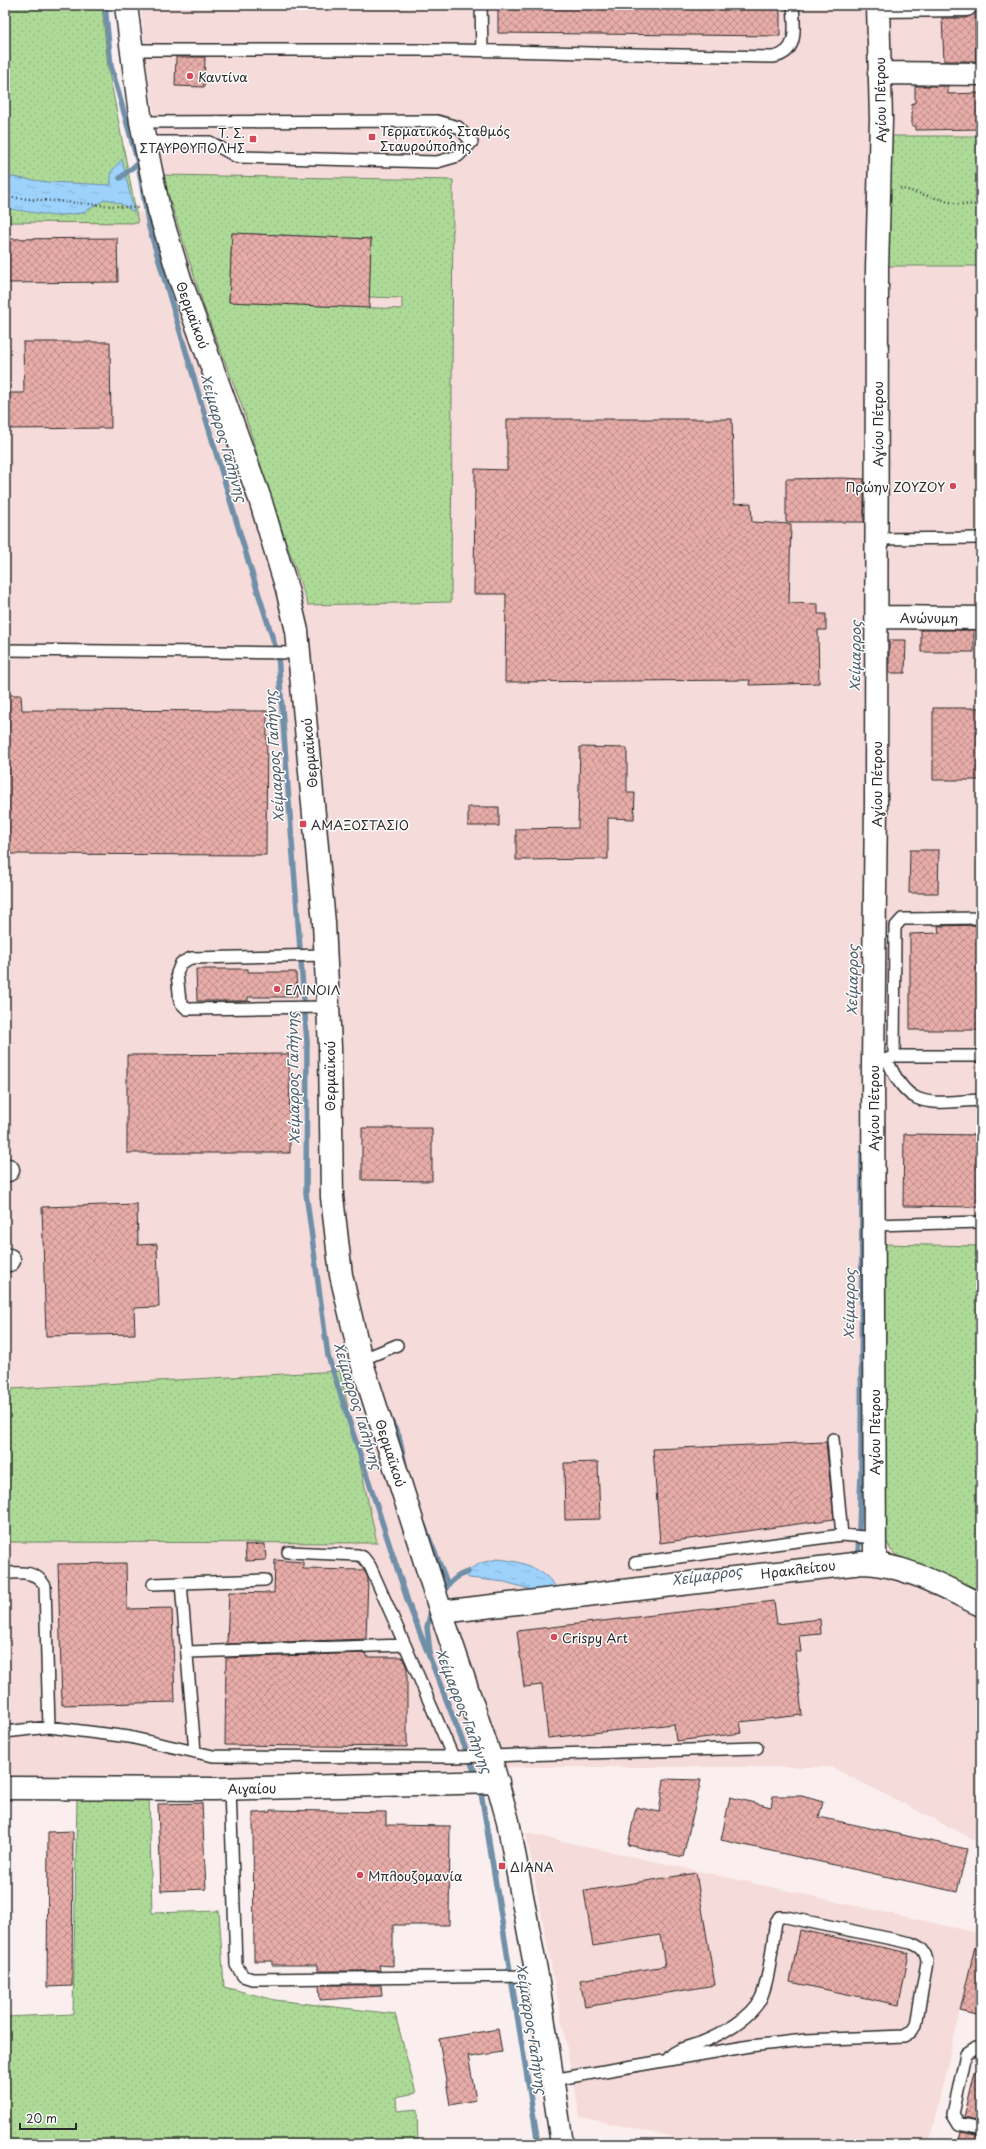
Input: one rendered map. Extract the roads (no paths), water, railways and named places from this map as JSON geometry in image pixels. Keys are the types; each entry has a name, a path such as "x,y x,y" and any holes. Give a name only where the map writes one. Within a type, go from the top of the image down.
{"street":[{"name":"Θερμαϊκού","path":"126,5 143,132 159,210 180,280 262,506 294,613 300,653 326,956 330,1161 333,1222 341,1275 361,1360 441,1612 498,1782 515,1856 537,1976 562,2144"},
{"path":"878,6 966,5"},
{"name":"Αγίου Πέτρου","path":"875,1563 873,1224 885,1060 877,617 877,269 880,182 878,6"},
{"path":"879,73 981,74"},
{"name":"Ανώνυμη","path":"877,617 981,618"},
{"name":"Ηρακλείτου","path":"441,1612 849,1563 875,1563 892,1566 918,1575 981,1605"},
{"name":"Αιγαίου","path":"5,1788 230,1788 498,1782"}],"lane":[{"path":"481,5 482,50"},
{"path":"132,50 482,50 773,57 785,54 793,44 793,5"},
{"path":"437,121 458,127 472,142 458,156 437,162 237,157 210,142 143,132 437,121"},
{"path":"877,539 981,538"},
{"path":"5,650 300,653"},
{"path":"981,918 902,919 895,927 885,1060 903,1090 917,1099 934,1102 981,1100"},
{"path":"326,956 191,958 181,963 177,973 180,1002 188,1009 328,1007"},
{"path":"885,1060 981,1056"},
{"path":"873,1224 981,1222"},
{"path":"361,1360 397,1345"},
{"path":"833,1439 842,1535"},
{"path":"635,1563 842,1535 875,1538"},
{"path":"288,1552 352,1554 363,1557 370,1566 453,1757"},
{"path":"5,1573 32,1573 42,1580 45,1586 49,1727"},
{"path":"153,1584 265,1580"},
{"path":"181,1583 195,1752"},
{"path":"187,1652 405,1645"},
{"path":"5,1732 49,1727 128,1737 213,1756 453,1757 757,1748"},
{"path":"230,1788 236,1965 243,1976 252,1979 537,1976"},
{"path":"552,2080 668,2059 772,2043 830,2039 893,2038 907,2035 916,2025 927,1962 926,1955 921,1947 911,1943 786,1917 779,1917 776,1922 764,1988 758,2003 719,2035 673,2052 668,2059"},
{"path":"981,2049 975,2048 966,2054 953,2114 959,2124 981,2129"}],"water":[{"path":"122,159 134,212 121,204 106,199 83,213 54,216 5,208 5,176 47,182 111,185 111,172"},
{"path":"497,1559 514,1561 530,1566 544,1574 556,1587 532,1590 505,1582 469,1578 462,1573 481,1563"}],"waterway":[{"name":"Χείμαρρος Γαλήνης","path":"105,5 111,66 138,163 149,227 250,567 278,655 307,1042 306,1193 328,1356 409,1605 477,1778"},
{"path":"120,178 138,163"},
{"name":"Χείμαρρος","path":"856,1558 858,1556 861,1473 862,1153"},
{"name":"Χείμαρρος Γαλήνης","path":"390,1419 399,1436 405,1465"},
{"name":"Χείμαρρος Γαλήνης","path":"423,1523 448,1585"},
{"name":"Χείμαρρος","path":"441,1594 456,1578 468,1572"},
{"name":"Χείμαρρος","path":"430,1652 427,1627 432,1608"},
{"name":"Χείμαρρος Γαλήνης","path":"480,1786 538,2144"}],"place":[{"name":"Καντίνα","path":"190,76"},
{"name":"Τερματικός Σταθμός Σταυρούπολης","path":"372,137"},
{"name":"Τ. Σ. ΣΤΑΥΡΟΥΠΟΛΗΣ","path":"253,139"},
{"name":"Πρώην ΖΟΥΖΟΥ","path":"953,486"},
{"name":"ΑΜΑΞΟΣΤΑΣΙΟ","path":"303,824"},
{"name":"ΕΛΙΝΟΙΛ","path":"277,989"},
{"name":"Crispy Art","path":"554,1637"},
{"name":"ΔΙΑΝΑ","path":"502,1866"},
{"name":"Μπλουζομανία","path":"360,1875"}]}
